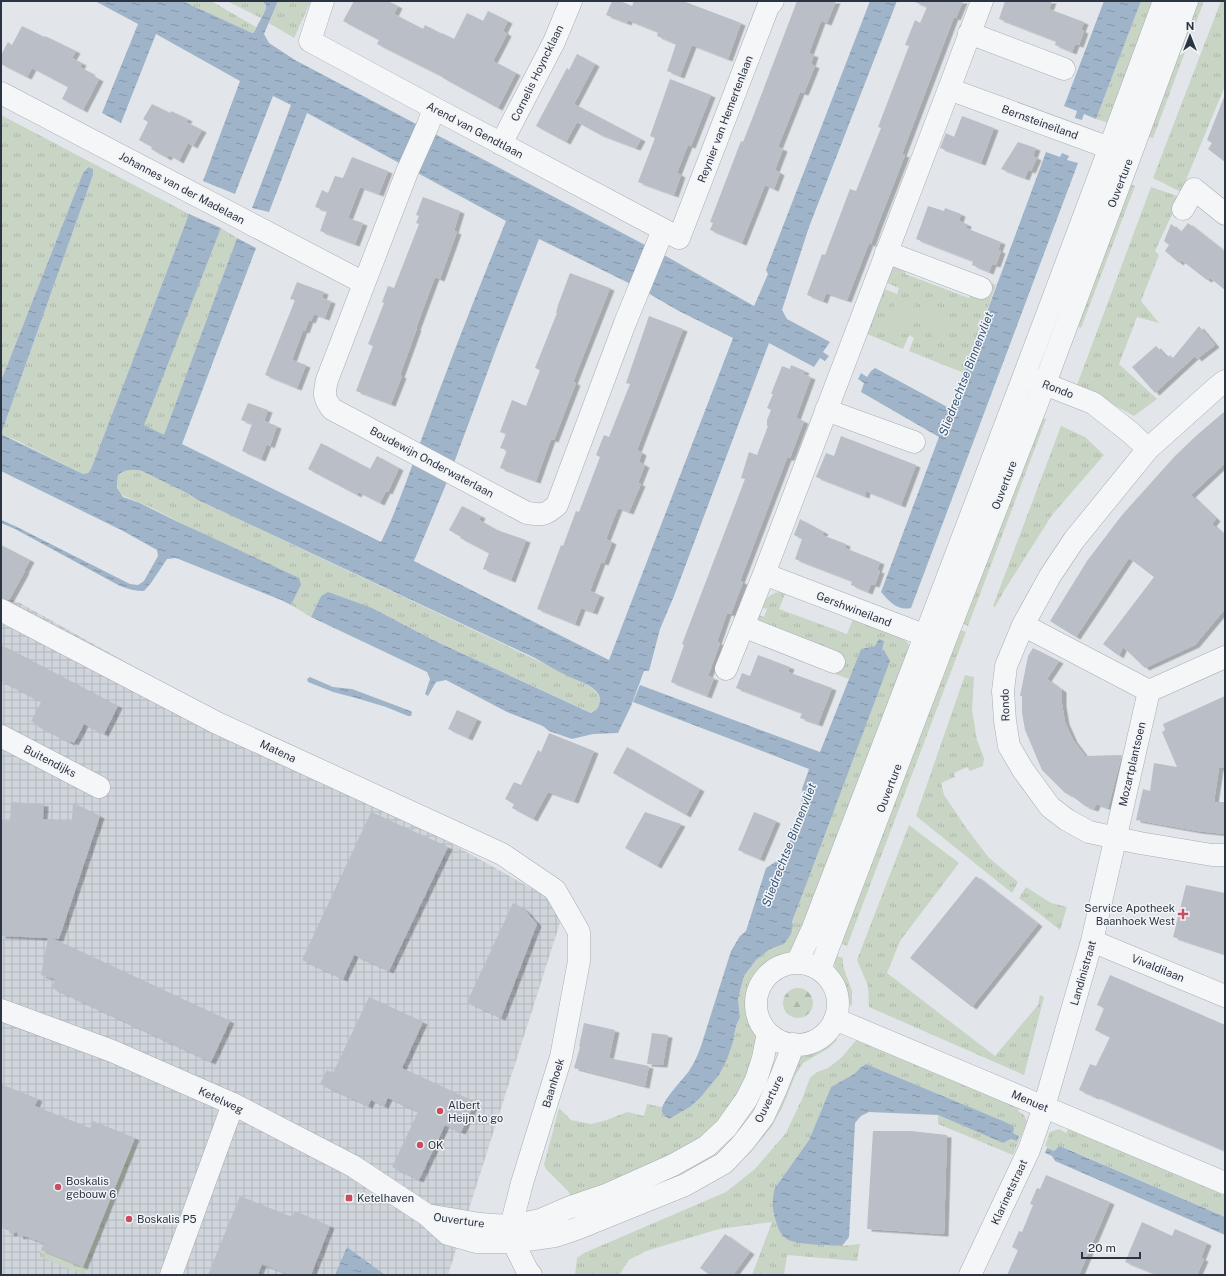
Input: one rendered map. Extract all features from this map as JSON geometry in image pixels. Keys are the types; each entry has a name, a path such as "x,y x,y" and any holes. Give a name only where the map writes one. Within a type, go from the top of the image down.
{"street":[{"name":"Arend van Gendtlaan","path":"323,1 310,41 431,116 501,144 665,238"},
{"name":"Cornelis Hoyncklaan","path":"501,144 554,42 571,1"},
{"path":"726,669 764,574 982,1"},
{"name":"Ouverture","path":"820,969 935,639 1024,376 1164,1"},
{"name":"Ouverture","path":"797,963 1045,383 1187,1"},
{"name":"Reynier van Hemertenlaan","path":"665,238 764,3"},
{"path":"969,33 1064,69"},
{"name":"Bernsteineiland","path":"949,89 1130,156"},
{"name":"Johannes van der Madelaan","path":"1,92 364,283"},
{"name":"Boudewijn Onderwaterlaan","path":"431,116 407,172 327,380 324,391 326,401 332,409 527,513 542,515 548,513 557,505 637,290 665,238"},
{"path":"1183,209 1194,189 1225,214"},
{"path":"886,252 981,288"},
{"name":"Rondo","path":"1024,376 1093,402 1131,433 1148,450"},
{"name":"Rondo","path":"1225,381 1148,450 1074,540 1050,576 1023,625 1006,666 1003,691 1005,721 1009,746 1023,770 1050,807 1067,820 1089,832 1115,838 1212,855 1225,855"},
{"path":"826,410 914,442"},
{"name":"Gershwineiland","path":"764,574 935,639"},
{"name":"Matena","path":"1,610 217,723 502,854 555,890"},
{"path":"1023,625 1148,691 1225,657"},
{"path":"743,626 834,662"},
{"name":"Mozartplantsoen","path":"1115,838 1148,691"},
{"name":"Buitendijks","path":"1,736 99,787"},
{"name":"Landinistraat","path":"1044,1107 1092,941 1115,838"},
{"name":"Baanhoek","path":"512,1234 522,1183 561,1057 579,961 579,932 555,890"},
{"name":"Vivaldilaan","path":"1092,941 1225,996"},
{"path":"797,963 808,964 820,969 828,976 836,994 838,1004 835,1019 830,1028 814,1041 803,1044 794,1044 778,1040 768,1033 761,1023 757,1012 756,1000 759,988 765,978 774,970 785,965 797,963"},
{"name":"Ketelweg","path":"1,1010 112,1052 233,1104 353,1166 427,1215"},
{"name":"Menuet","path":"835,1019 1225,1183"},
{"name":"Ouverture","path":"512,1234 568,1208 606,1195 673,1165 707,1146 726,1128 746,1100 756,1080 763,1058 768,1033"},
{"name":"Ouverture","path":"427,1215 480,1224 512,1234 555,1236 685,1185 724,1162 743,1143 763,1116 776,1089 794,1044"},
{"path":"171,1275 233,1104"},
{"name":"Klarinetstraat","path":"970,1275 1029,1150 1044,1107"},
{"path":"512,1234 527,1270 531,1275"}],"shaded area":[{"path":"1,596 20,603 565,907 448,1275 1,1275"}],"green space":[{"path":"182,1 211,1 256,27 254,32 251,33"},
{"path":"227,1 261,1 266,4 266,9 261,18"},
{"path":"278,1 311,1 294,38 269,23"},
{"path":"1141,1 1158,1 1112,124 1096,119"},
{"path":"1192,1 1204,1 1153,138 1143,135"},
{"path":"1221,1 1225,1 1225,86 1181,192 1153,178"},
{"path":"1,115 189,214 91,469 88,473 83,474 1,434 93,175 93,169 87,167 83,173 1,381"},
{"path":"1124,182 1135,186 1081,328 1071,324"},
{"path":"1151,187 1180,197 1155,251 1159,255 1141,301 1159,323 1137,317 1119,364 1157,399 1134,416 1077,385"},
{"path":"221,228 237,238 164,436 143,425"},
{"path":"893,265 907,267 905,274 969,298 972,291 985,280 996,285 964,373 909,351 914,338 909,335 903,349 867,334 884,289 897,294 899,288 885,282"},
{"path":"897,297 915,304 906,334 886,326"},
{"path":"924,301 936,304 944,311 950,321 950,333 938,338 932,336 926,328 922,314"},
{"path":"1036,416 1046,419 968,626 958,621"},
{"path":"1061,426 1085,437 1104,455 1052,515 995,607 993,606"},
{"path":"135,469 142,471 189,494 196,499 586,684 597,693 600,698 600,704 592,713 433,640 372,608 321,596 311,617 291,605 301,585 150,507 125,497 119,491 117,482 118,475 123,471"},
{"path":"779,592 785,594 779,609 847,634 853,619 901,637 910,647 793,954 768,968 759,978 753,991 751,1004 758,1031 759,1044 736,1104 696,1143 573,1200 568,1191 546,1169 544,1165 559,1108 571,1120 591,1124 607,1120 627,1112 644,1116 647,1104 662,1107 662,1111 669,1119 690,1107 700,1098 719,1075 733,1042 736,1026 740,1017 738,999 744,976 756,960 770,949 784,944 793,926 792,923 887,655 879,648 872,647 861,649 849,679 835,674 840,661 756,624 759,615 764,617 767,609 762,607 766,599 770,595"},
{"path":"955,628 966,632 847,946 837,942"},
{"path":"965,675 974,677 972,710 977,740 984,758 983,766 970,771 967,767 954,773 955,777 941,783 944,795 989,858 1018,882 1012,893 916,816"},
{"path":"909,825 959,863 900,941 887,973 995,1056 1038,1005 1040,995 1044,997 1024,1075 869,1007 868,986 857,960"},
{"path":"1026,887 1051,903 1067,907 1060,930 1019,898"},
{"path":"834,955 843,958 843,966 852,991 851,1006 844,997 835,971"},
{"path":"798,988 809,992 813,1003 809,1014 798,1018 787,1014 783,1003 787,992"},
{"path":"836,1038 837,1040 829,1048 803,1063 795,1076 782,1108 772,1126 751,1152 736,1165 690,1192 588,1236 586,1231 711,1175 797,1058 808,1050"},
{"path":"857,1039 1020,1107 1018,1111 1024,1115 1027,1122 1013,1155 938,1124 938,1115 1003,1143 1011,1139 1017,1141 1019,1136 1013,1133 1003,1121 866,1064 854,1074 831,1087 809,1140 775,1188 842,1246 860,1244 857,1261 787,1255 784,1275 752,1275 772,1222 719,1229 646,1251 629,1260 619,1275 575,1275 577,1258 584,1253 726,1192 755,1169 786,1133 810,1078 817,1072 828,1068 842,1057"},
{"path":"1069,1127 1225,1193 1225,1217 1061,1146 1054,1151 1045,1146 1050,1132 1059,1129 1066,1133"},
{"path":"131,1147 135,1149 84,1275 39,1256 41,1250 83,1267"}],"water":[{"path":"95,1 182,1 252,33 254,32 266,9 266,4 261,1 278,1 264,34 269,43 295,60 664,255 754,306 768,274 766,270 870,1 897,1 809,227 782,310 787,319 830,342 823,352 829,356 825,361 820,358 814,367 769,343 674,596 660,629 649,671 644,671 631,706 618,733 593,734 572,739 549,731 543,726 507,712 446,680 436,682 428,696 425,694 430,679 427,672 311,617 321,596 328,592 372,608 433,640 591,713 597,708 600,701 600,696 593,689 535,658 196,499 189,494 139,470 126,471 118,475 117,488 123,497 140,503 299,578 301,585 291,605 176,558 167,559 144,591 132,590 120,586 15,529 1,523 1,520 130,584 138,585 144,581 158,556 157,550 123,531 1,471 1,434 83,474 88,473 91,469 189,214 221,228 144,425 164,435 237,238 256,248 182,444 381,542 402,494 450,361 506,221 307,113 269,212 252,208 291,105 273,96 235,194 203,181 240,81 156,34 121,123 102,113 138,24","holes":["539,239 641,289 677,310 733,338 609,660 414,561 447,482 496,349"]},
{"path":"1104,1 1141,1 1096,119 1084,114 1082,120 1075,118 1077,111 1064,106"},
{"name":"Sliedrechtse Binnenvliet","path":"1046,152 1060,157 1062,153 1069,156 1067,160 1078,163 911,608 906,609 897,607 881,592 939,437 861,392 864,383 858,379 861,373 867,377 875,368 951,409"},
{"path":"88,167 93,169 93,175 1,434 1,381 83,173"},
{"name":"Sliedrechtse Binnenvliet","path":"879,639 884,641 882,650 884,650 890,661 792,922 793,925 791,934 784,944 770,949 756,960 744,976 738,999 740,1017 727,1059 719,1075 700,1098 690,1107 669,1119 662,1112 663,1105 689,1071 697,1056 731,951 740,936 746,931 766,868 780,859 793,834 803,795 802,789 809,769 633,702 640,685 820,752 861,649 875,646"},
{"path":"310,677 333,687 352,689 408,710 412,712 411,716 386,707 333,692 308,682 307,679"},
{"path":"866,1064 1013,1126 1013,1133 1019,1136 1017,1141 1011,1139 1003,1143 938,1115 869,1112 861,1116 855,1123 849,1237 842,1246 805,1244 791,1241 782,1235 776,1221 773,1210 773,1195 775,1188 809,1140 831,1087 854,1074"},
{"path":"1060,1146 1225,1217 1225,1235 1055,1161 1052,1156 1045,1153 1047,1148 1054,1151"},
{"path":"347,1247 385,1275 335,1275"}],"building":[{"path":"354,1 388,1 398,6 394,14 423,29 425,25 454,39 467,13 483,21 488,11 508,21 503,31 507,34 493,61 516,73 498,108 443,77 377,44 379,40 343,21"},
{"path":"612,1 620,1 632,6 634,1 683,1 741,23 728,59 692,45 680,76 667,71 676,44 657,36 658,32 628,20 627,23 606,15"},
{"path":"797,1 836,1 827,23 821,21 809,53 814,55 811,64 815,66 804,93 800,92 778,147 783,149 775,170 780,173 774,189 765,185 742,243 710,230 713,223 710,222 741,141 743,142"},
{"path":"915,1 963,1 956,18 954,17 902,154 905,155 871,244 869,243 847,300 826,293 823,301 807,295 822,254 825,255 850,189 856,191 881,128 878,127 909,46 905,45 915,20 920,23 927,7"},
{"path":"1005,1 1052,1 1049,9 1084,22 1081,30 1084,31 1079,45 1075,44 1072,52 1055,45 1056,41 999,19"},
{"path":"22,26 76,51 72,58 82,63 80,67 99,79 83,110 62,99 68,87 32,68 27,77 1,64 1,55 8,42 12,45"},
{"path":"577,54 595,64 574,104 641,139 636,148 599,134 577,122 566,142 536,126 567,68 569,70"},
{"path":"670,79 711,95 691,146 688,145 677,173 681,175 674,195 638,182 655,138 650,136"},
{"path":"1224,97 1225,162 1208,149 1212,143 1207,140"},
{"path":"152,104 170,113 171,111 188,119 186,122 202,130 193,146 188,143 179,161 169,155 167,158 139,140 148,122 143,119"},
{"path":"962,116 994,128 981,163 940,148 946,133 954,137"},
{"path":"1018,142 1036,148 1033,156 1037,158 1031,171 1028,170 1025,178 1001,169"},
{"path":"352,157 388,171 379,194 360,187 348,218 363,223 355,244 320,231 327,211 315,207 322,190 328,193 335,176 343,178"},
{"path":"423,197 460,211 454,231 457,232 440,279 435,277 416,328 400,375 402,376 391,404 356,391 373,346 368,344 384,303 382,302 388,286 394,288 419,224 416,223 419,216 416,215"},
{"path":"928,206 944,211 945,208 961,214 959,221 967,224 966,228 1001,242 998,250 1001,251 996,265 992,264 989,272 972,265 973,261 916,239"},
{"path":"1188,223 1225,252 1225,290 1210,278 1207,280 1181,260 1179,263 1165,251 1169,245 1164,241 1171,224 1181,232"},
{"path":"570,273 610,288 573,382 576,383 554,440 551,439 536,481 500,468 507,450 500,448 506,434 500,432 512,400 526,406 540,370 535,368 557,313 558,305"},
{"path":"297,282 324,292 322,298 331,301 325,318 314,314 311,321 309,320 305,331 303,330 292,360 306,365 297,388 265,375 295,300 290,299"},
{"path":"649,316 683,329 637,450 642,453 639,462 645,465 638,483 641,484 629,512 618,508 606,539 612,542 604,563 601,562 590,591 600,595 593,612 581,608 575,624 537,609 561,545 563,546 576,511 579,512 600,457 596,455 604,435 609,437 630,384 626,383"},
{"path":"1199,326 1215,345 1197,359 1195,356 1155,393 1132,367 1156,346 1167,358 1170,355 1173,358"},
{"path":"791,365 805,371 803,374 811,377 796,418 804,421 790,458 787,458 740,581 743,582 731,614 727,613 717,642 720,643 708,676 714,678 707,696 671,682 684,645 682,644 745,479 741,478 749,452 757,455 768,426 767,420 771,410 767,408 773,394 771,394 782,366 790,369"},
{"path":"248,403 268,410 264,421 277,426 270,446 267,444 261,459 242,451 252,424 241,420"},
{"path":"1225,411 1225,463 1191,495 1216,519 1212,524 1225,536 1225,609 1195,645 1145,668 1123,647 1119,656 1103,644 1154,577 1129,558 1076,637 1050,621 1087,561 1122,515 1175,456"},
{"path":"841,436 916,465 901,505 866,491 865,496 816,477 826,453 834,456"},
{"path":"321,443 370,469 377,456 399,468 388,492 386,491 380,503 358,492 357,495 308,469"},
{"path":"462,506 481,516 479,520 497,530 526,540 511,580 483,569 489,553 460,538 461,537 449,530"},
{"path":"800,519 824,532 822,535 846,544 845,548 880,562 877,570 880,571 875,585 871,584 868,592 851,585 852,581 795,559 802,539 794,535"},
{"path":"1,545 30,560 9,600 1,598"},
{"path":"1,645 118,706 104,734 84,724 74,743 71,741 70,743 34,724 35,723 31,721 41,702 1,681"},
{"path":"1033,648 1059,661 1047,679 1062,690 1062,704 1065,722 1073,740 1085,756 1122,755 1108,808 1096,804 1094,809 1085,806 1072,796 1065,793 1042,770 1025,730 1022,713 1022,696 1020,696 1028,656"},
{"path":"758,655 790,667 788,672 832,688 818,724 800,718 802,713 736,688 742,673 750,676"},
{"path":"1225,696 1225,768 1219,768 1214,802 1225,802 1225,834 1197,831 1136,820 1143,789 1150,791 1154,763 1177,767 1162,732 1165,730 1163,724"},
{"path":"457,710 477,719 468,738 448,729"},
{"path":"549,733 594,751 574,801 548,792 533,819 512,808 514,804 505,799 514,782 521,785 538,750 541,752"},
{"path":"627,747 700,789 686,815 613,773"},
{"path":"11,802 44,804 43,819 72,821 73,803 100,816 59,939 52,938 230,1021 211,1062 52,988 55,979 41,975 48,938 1,936 1,820 10,821"},
{"path":"371,812 448,847 389,971 354,955 343,979 302,960"},
{"path":"645,812 681,824 657,866 625,848"},
{"path":"754,812 776,821 760,859 738,850"},
{"path":"976,876 1038,924 972,1007 910,958"},
{"path":"1186,885 1225,893 1225,954 1173,937"},
{"path":"513,903 524,909 537,924 501,1018 467,1002"},
{"path":"1110,975 1225,1025 1225,1151 1079,1090 1090,1064 1096,1066 1110,1037 1095,1030 1104,1008 1097,1005"},
{"path":"369,997 423,1022 402,1068 475,1102 461,1132 445,1125 419,1180 392,1167 418,1112 388,1098 384,1106 371,1100 368,1106 320,1084 327,1070 333,1073"},
{"path":"584,1023 615,1030 609,1058 649,1066 645,1086 574,1068 580,1047"},
{"path":"652,1033 668,1035 663,1065 647,1064"},
{"name":"Boskalis gebouw 6","path":"1,1084 38,1099 35,1106 90,1128 93,1121 135,1138 83,1267 41,1250 44,1243 24,1236 19,1237 17,1232 10,1234 8,1229 1,1226"},
{"path":"873,1131 911,1131 947,1135 944,1234 867,1229"},
{"path":"1046,1175 1110,1202 1079,1275 1007,1275 1018,1250 1012,1247 1019,1231 1022,1232 1033,1205 1030,1204 1037,1188 1040,1189"},
{"path":"240,1196 292,1217 295,1211 330,1226 311,1275 289,1275 262,1264 258,1275 208,1275"},
{"path":"1142,1222 1172,1236 1175,1229 1207,1243 1201,1258 1204,1259 1197,1275 1158,1275 1125,1262"},
{"path":"725,1234 750,1252 733,1275 710,1275 700,1268"}],"place":[{"name":"Service Apotheek Baanhoek West","path":"1183,914"},
{"name":"Albert Heijn to go","path":"440,1111"},
{"name":"OK","path":"420,1145"},
{"name":"Boskalis gebouw 6","path":"58,1187"},
{"name":"Ketelhaven","path":"349,1198"},
{"name":"Boskalis P5","path":"129,1219"}]}
